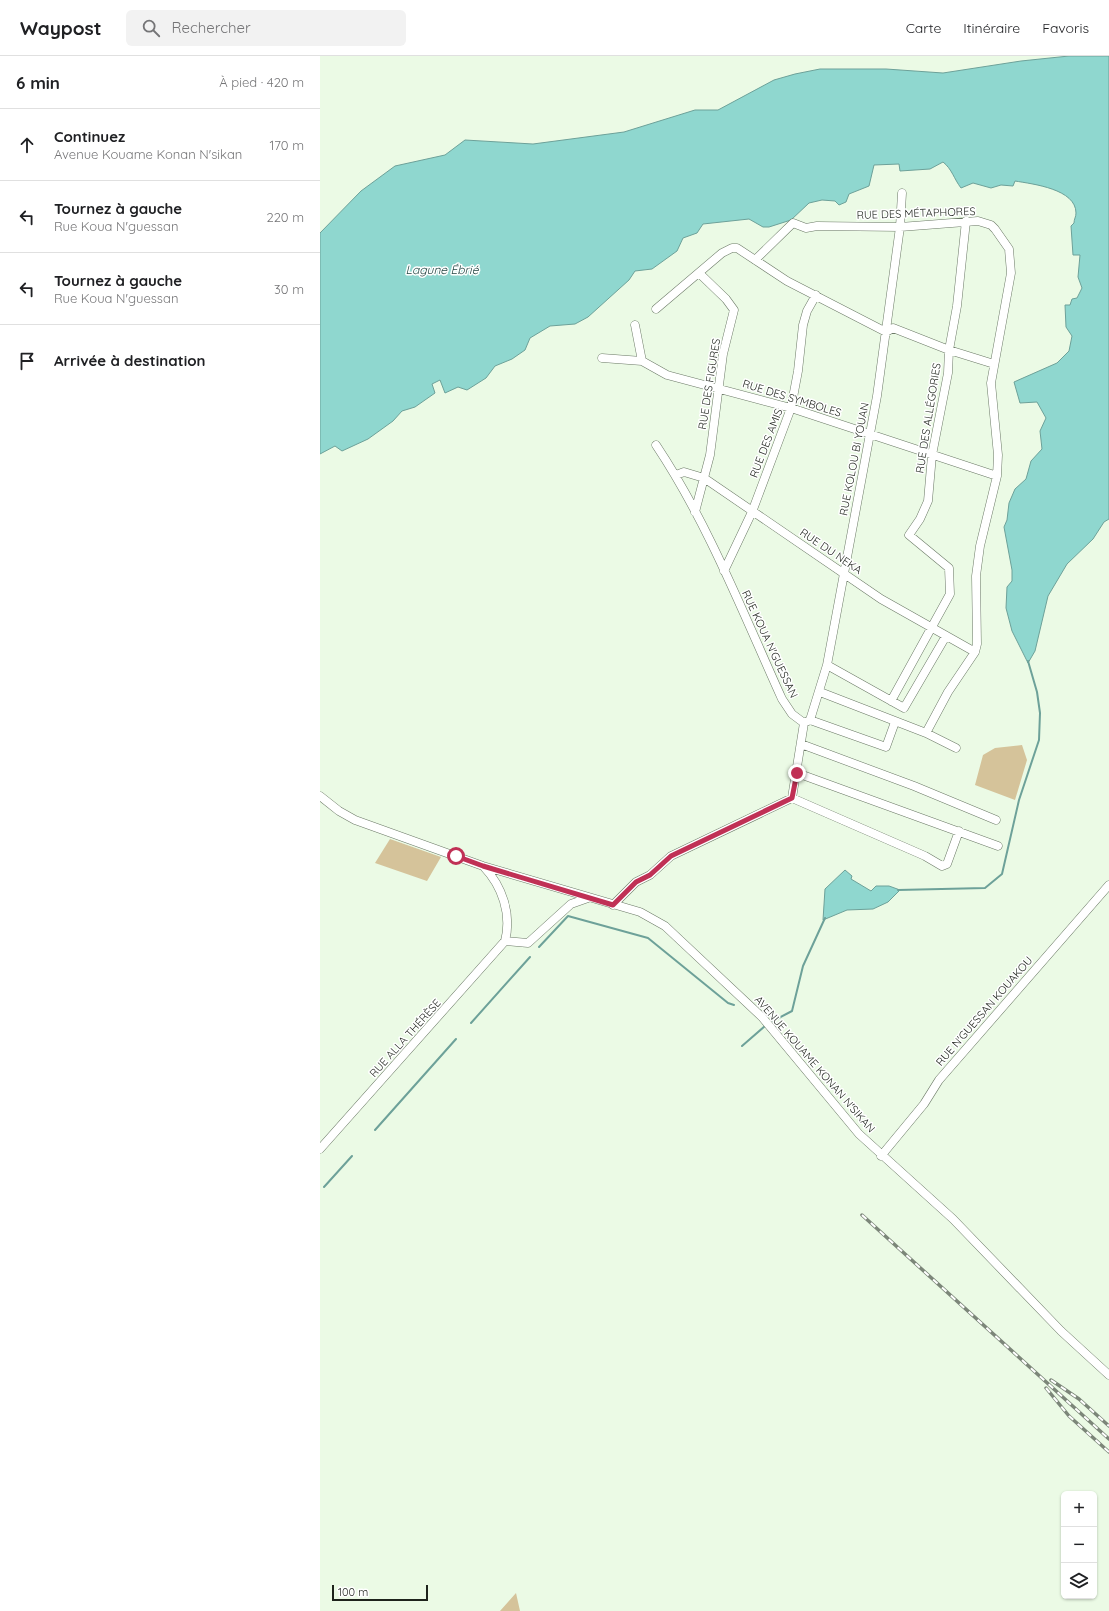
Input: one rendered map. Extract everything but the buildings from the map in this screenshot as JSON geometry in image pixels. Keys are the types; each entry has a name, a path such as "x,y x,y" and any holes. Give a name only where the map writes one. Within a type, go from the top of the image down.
{"street":[{"name":"RUE KOLOU BI YOUAN","path":"807,721 820,692 827,665 877,396 900,227 902,193"},
{"name":"RUE DES ALLÉGORIES","path":"933,627 950,594 949,568 909,535 920,519 928,500 932,455 948,373 949,350 957,306 966,221"},
{"name":"RUE DES MÉTAPHORES","path":"755,260 793,223 808,228 817,226 900,227 978,221 991,225 1009,249 1011,273 991,383 998,455 997,476 980,546 976,576 975,652"},
{"path":"656,309 722,253 732,248 737,248 787,281 886,332 893,328 949,350 994,364"},
{"name":"RUE DES FIGURES","path":"695,512 710,455 723,354 734,310 699,273"},
{"name":"RUE DES AMIS","path":"724,571 752,512 791,408 798,371 802,325 807,311 816,295"},
{"path":"635,325 642,361"},
{"name":"RUE DES SYMBOLES","path":"602,358 642,361 667,375 791,408 997,476"},
{"name":"RUE KOUA N'GUESSAN","path":"656,445 676,475 695,512 724,571 782,699 792,714 807,721"},
{"name":"RUE DU NEKA","path":"676,475 687,472 704,478 881,599 975,652"},
{"path":"891,701 933,627"},
{"path":"827,665 902,708 906,706 946,636"},
{"path":"926,734 948,692 975,652"},
{"path":"820,692 926,734 956,748"},
{"path":"792,798 801,744 807,721 886,747 895,722"},
{"path":"801,744 914,786 996,820"},
{"path":"797,773 998,846"},
{"name":"AVENUE KOUAME KONAN N'SIKAN","path":"320,796 338,811 355,820 483,866 640,912 664,926 762,1017 859,1134 881,1156 910,1179 953,1219 1061,1331 1109,1375"},
{"path":"613,905 636,882 650,875 671,856 792,798 925,856 942,866 947,864 959,832"},
{"path":"483,866 497,883 506,910 507,934 505,941 528,943 571,904 589,898"},
{"name":"RUE N'GUESSAN KOUAKOU","path":"881,1156 924,1104 939,1080 1109,886"},
{"name":"RUE ALLA THÉRÈSE","path":"320,1149 505,941"}],"shaded area":[{"path":"1022,745 1027,760 1015,800 975,785 983,755 995,748"},
{"path":"390,839 441,857 427,881 375,863"},
{"path":"516,1593 520,1611 500,1611"}],"water":[{"name":"Lagune Ébrié","path":"1069,56 1109,56 1109,519 1104,522 1093,539 1067,564 1048,596 1035,651 1028,663 1012,631 1006,608 1007,587 1012,581 1012,570 1004,527 1007,520 1009,503 1015,489 1026,479 1031,461 1042,449 1040,431 1046,418 1037,402 1020,403 1014,382 1057,363 1069,351 1072,336 1066,327 1065,305 1070,305 1072,299 1077,298 1082,288 1078,277 1080,255 1073,255 1071,226 1074,223 1076,214 1074,205 1069,198 1061,193 1042,186 1015,181 1013,186 1001,185 991,188 973,183 961,188 949,168 943,162 930,169 900,171 899,164 874,165 869,186 849,194 846,202 839,205 835,201 822,200 809,203 791,220 769,227 763,227 749,219 703,224 697,233 683,238 677,251 652,269 635,271 629,280 588,317 575,324 550,326 530,338 525,350 512,359 495,366 486,378 467,390 458,387 445,393 440,380 432,384 435,393 415,407 402,411 393,421 368,439 342,451 335,446 320,454 320,233 361,191 395,166 445,155 465,140 533,144 624,132 695,110 718,110 774,80 820,69 886,69 943,73 1021,61"},
{"path":"845,870 852,876 851,879 871,891 876,886 889,886 900,890 888,902 873,909 847,910 823,920 825,889"}],"waterway":[{"path":"898,890 985,888 1002,874 1019,800 1039,740 1040,713 1037,692 1028,661"},
{"path":"539,947 568,916 648,938 728,1003 734,1005"},
{"path":"773,1021 792,1011 803,966 825,918"},
{"path":"471,1023 530,957"},
{"path":"763,1014 780,1017"},
{"path":"742,1046 765,1026"},
{"path":"375,1130 456,1039"},
{"path":"324,1187 352,1156"}],"railway":[{"path":"862,1215 1109,1439"},
{"path":"1051,1380 1079,1399 1109,1426"},
{"path":"1046,1388 1069,1416 1109,1452"}],"route":[{"path":"456,856 483,866 613,905 636,882 650,875 671,856 792,798 797,773"}]}
